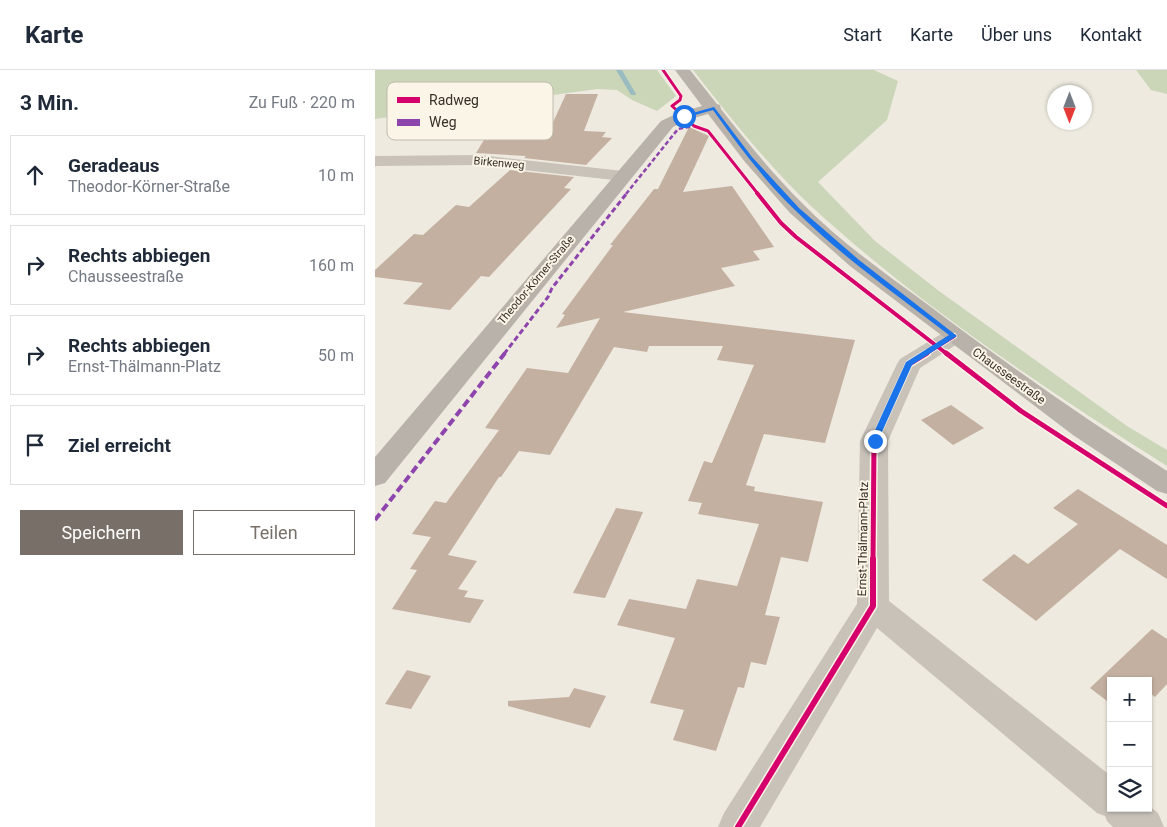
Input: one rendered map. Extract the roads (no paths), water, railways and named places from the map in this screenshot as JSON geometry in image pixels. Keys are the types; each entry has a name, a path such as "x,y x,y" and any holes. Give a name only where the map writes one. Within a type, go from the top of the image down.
{"main road":[{"name":"Chausseestraße","path":"682,70 714,108 751,158 797,209 857,262 954,336 1082,429 1167,484"},
{"name":"Theodor-Körner-Straße","path":"375,476 667,124 684,116 714,108"}],"street":[{"name":"Birkenweg","path":"375,161 479,160 623,176"},
{"name":"Ernst-Thälmann-Platz","path":"738,827 873,606 875,441 909,364 954,336"},
{"name":"Ernst-Thälmann-Platz","path":"873,606 1107,797"},
{"path":"1126,812 1144,827"}],"waterway":[{"path":"619,70 633,94"}]}
